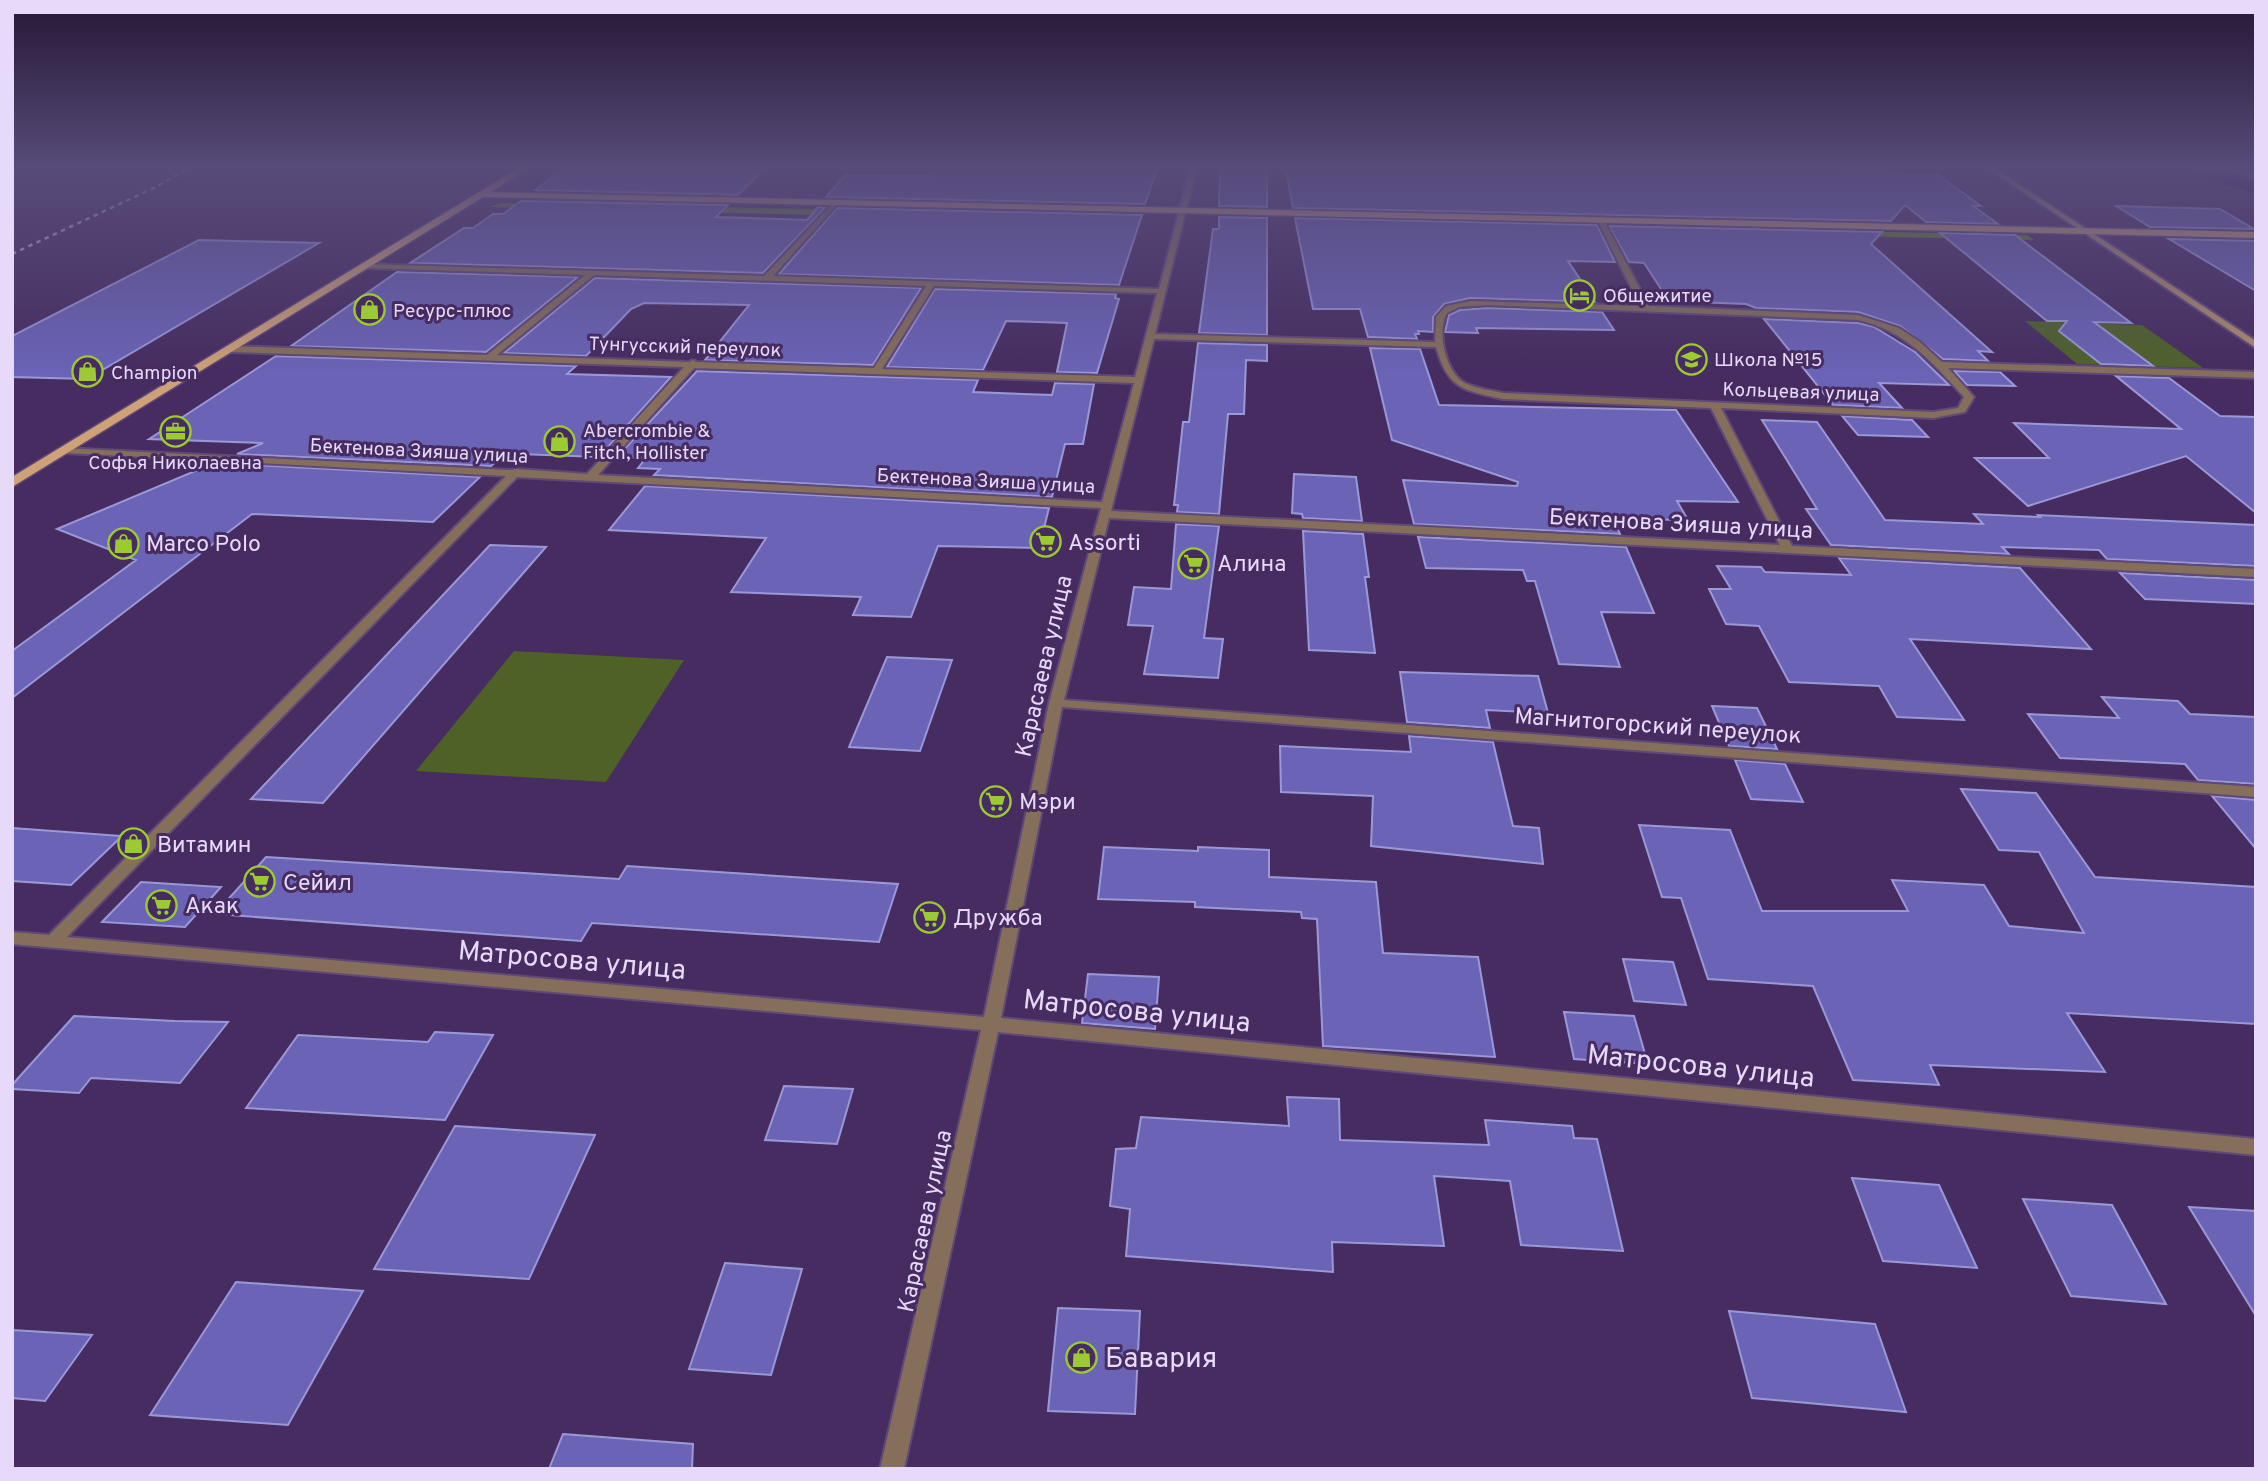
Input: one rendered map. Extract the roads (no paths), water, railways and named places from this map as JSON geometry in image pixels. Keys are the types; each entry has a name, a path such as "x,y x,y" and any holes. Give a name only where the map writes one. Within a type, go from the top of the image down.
{"main road":[{"path":"12,483 415,235"},
{"path":"2092,235 2256,345"}],"street":[{"path":"767,278 807,235"},
{"name":"Карасаева улица","path":"892,1469 991,1024 1056,703 1175,235"},
{"path":"1608,235 1645,307"},
{"path":"365,266 1161,290"},
{"path":"489,357 592,273"},
{"path":"877,370 932,284"},
{"name":"Кольцевая улица","path":"1459,305 1645,307 1873,319 1896,327 1915,340 1969,397 1962,410 1934,415 1503,396 1468,388 1455,381 1447,368 1440,345 1437,322 1443,311 1459,305"},
{"path":"1150,336 1440,345"},
{"name":"Тунгусский переулок","path":"230,349 1138,380"},
{"path":"591,476 693,363"},
{"path":"1940,365 2256,375"},
{"path":"1714,405 1788,550"},
{"name":"Бектенова Зияша улица","path":"66,450 591,476 1788,550 2256,573"},
{"path":"53,941 516,472"},
{"name":"Магнитогорский переулок","path":"1056,703 2256,792"},
{"name":"Матросова улица","path":"12,938 991,1024 2256,1147"}],"railway":[{"path":"12,254 53,235"}],"place":[{"name":"Общежитие","path":"1580,295"},
{"name":"Ресурс-плюс","path":"370,310"},
{"name":"Школа №15","path":"1691,359"},
{"name":"Champion","path":"88,372"},
{"name":"Софья Николаевна","path":"175,431"},
{"name":"Abercrombie & Fitch, Hollister","path":"560,441"},
{"name":"Assorti","path":"1045,542"},
{"name":"Marco Polo","path":"123,543"},
{"name":"Алина","path":"1194,563"},
{"name":"Мэри","path":"996,801"},
{"name":"Витамин","path":"134,844"},
{"name":"Сейил","path":"260,882"},
{"name":"Акак","path":"162,905"},
{"name":"Дружба","path":"930,917"},
{"name":"Бавария","path":"1082,1357"}]}
